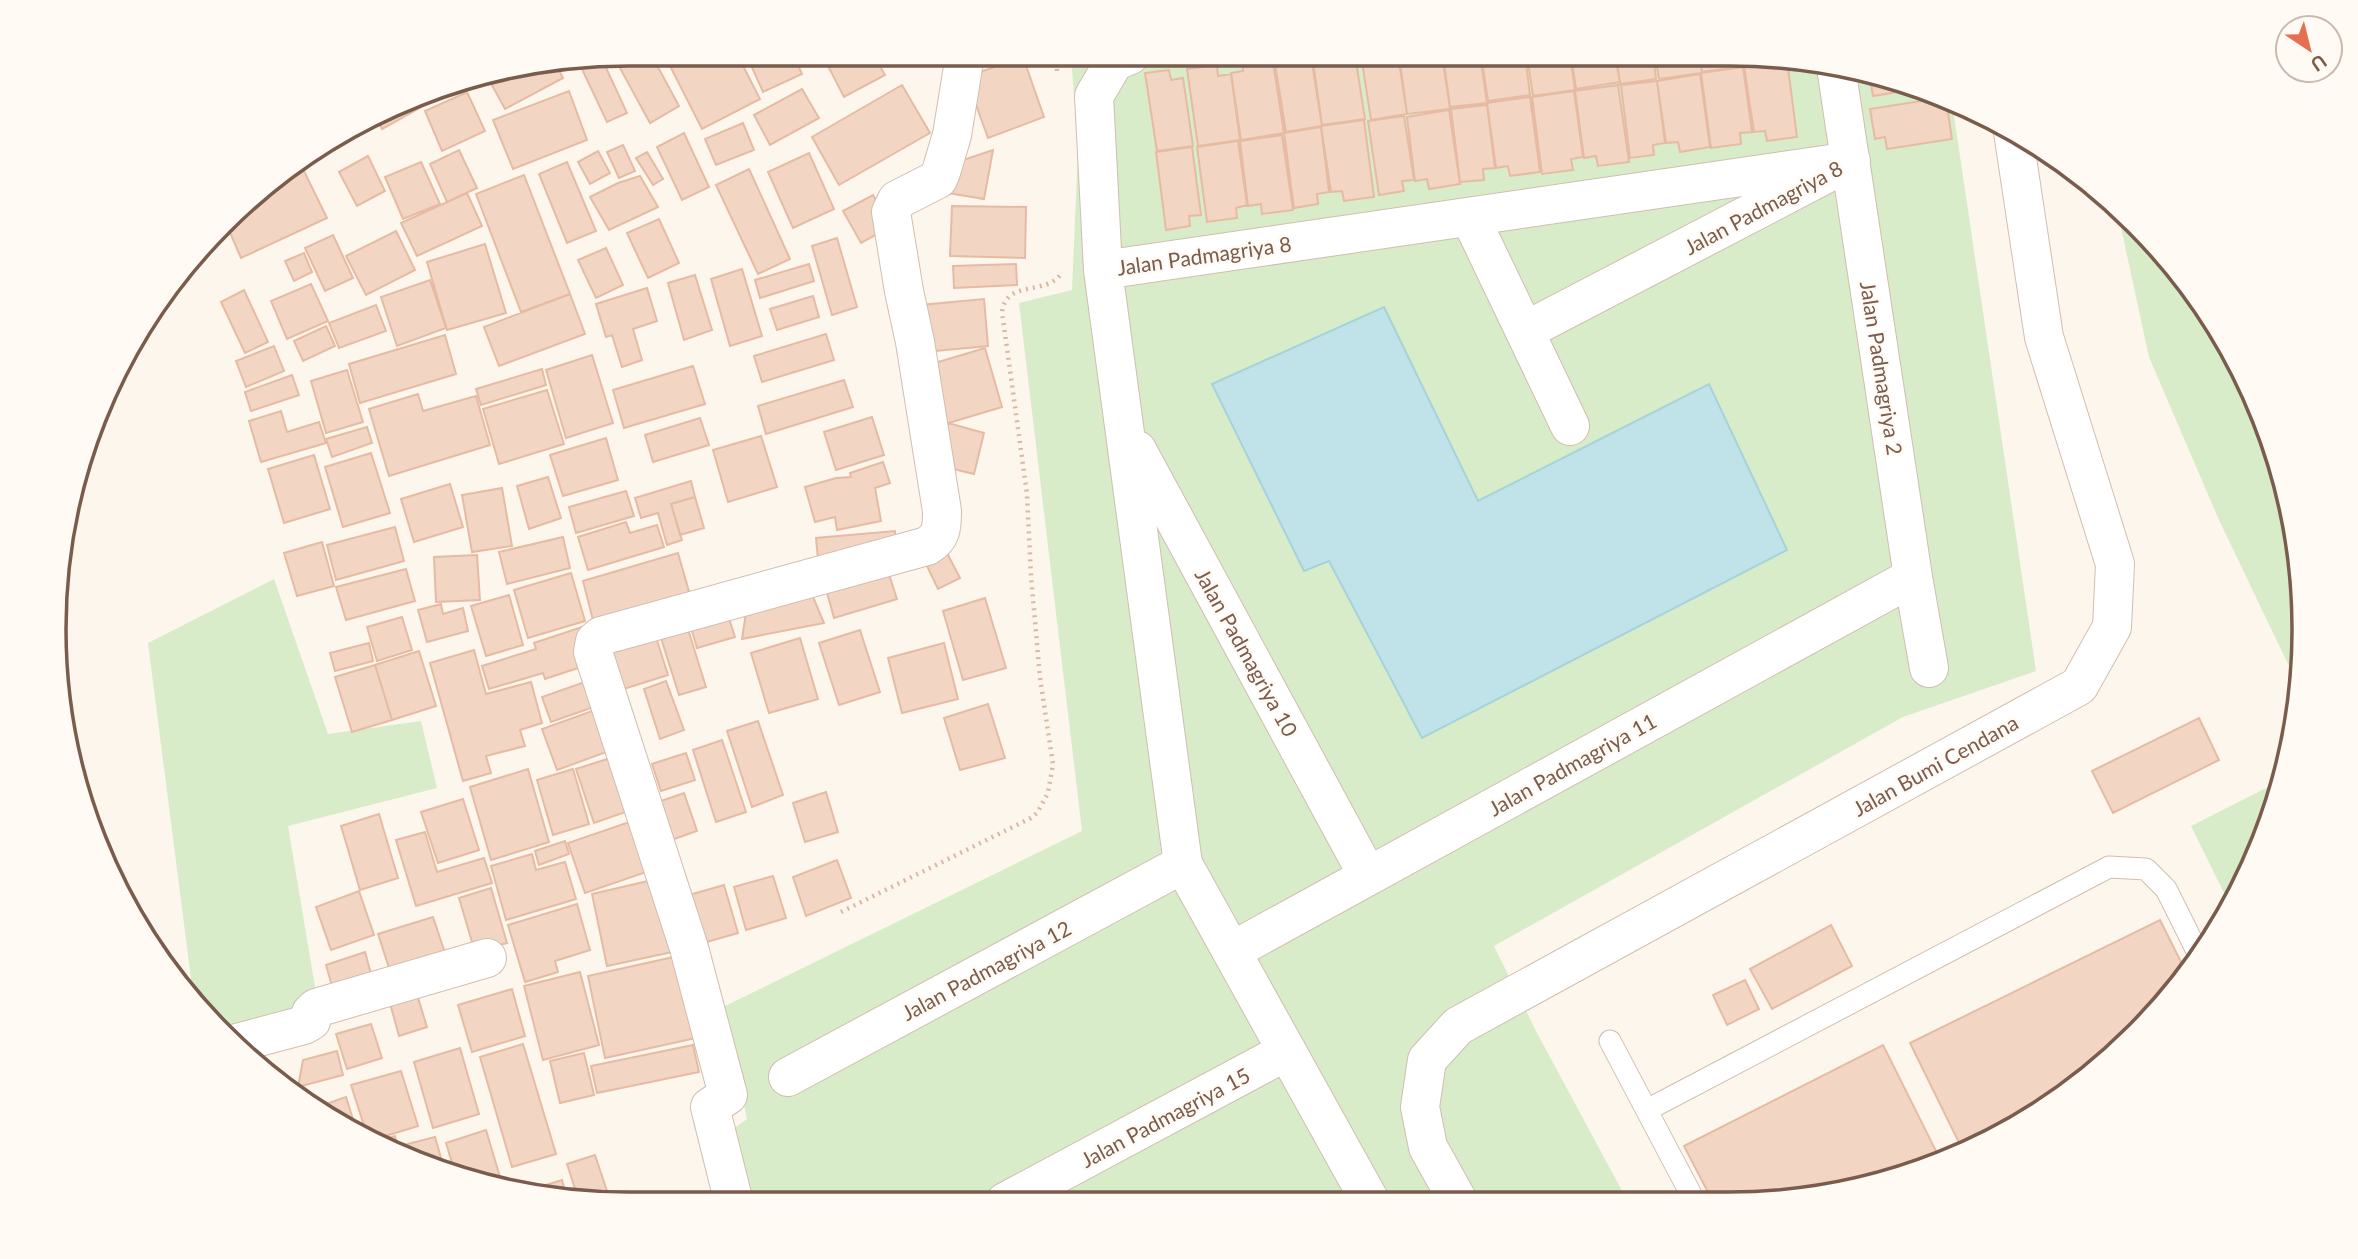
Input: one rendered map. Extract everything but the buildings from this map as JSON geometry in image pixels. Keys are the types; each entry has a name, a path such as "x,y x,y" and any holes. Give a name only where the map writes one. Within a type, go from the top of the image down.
{"street":[{"path":"731,1192 710,1107 728,1095 688,948 593,652 595,641 601,636 927,546 936,541 942,531 942,511 891,212 897,200 938,179 952,135 963,66"},
{"name":"Jalan Padmagriya 10","path":"1112,66 1094,96 1103,270 1183,864"},
{"name":"Jalan Padmagriya 2","path":"1838,77 1929,668"},
{"name":"Jalan Bumi Cendana","path":"1453,1192 1428,1147 1420,1107 1427,1060 1458,1026 2078,686 2112,627 2115,564 2044,337 2015,145"},
{"name":"Jalan Padmagriya 8","path":"1103,270 1851,161"},
{"name":"Jalan Padmagriya 8","path":"1525,331 1851,161"},
{"path":"1470,217 1570,426"},
{"name":"Jalan Padmagriya 10","path":"1125,429 1368,876"},
{"name":"Jalan Padmagriya 11","path":"1232,951 1913,577"},
{"path":"1183,864 1365,1192"},
{"name":"Jalan Padmagriya 12","path":"788,1077 1183,864"},
{"path":"245,1041 304,1025 311,1021 311,1013 316,1008 487,958"},
{"name":"Jalan Padmagriya 15","path":"1024,1192 1287,1051"}],"lane":[{"path":"1647,1110 2109,867 2146,869 2166,889 2194,946"},
{"path":"1610,1041 1690,1192"}],"path":[{"path":"1057,66 1058,79"},
{"path":"841,912 1031,818 1037,813 1048,793 1052,778 1051,744 1040,678 1027,494 1002,312 1007,297 1052,283 1060,274 1060,267"}],"green space":[{"path":"1072,66 1728,66 1802,71 1838,77 1909,96 1954,114 2036,671 1903,717 1494,946 1537,1033 1623,1192 750,1192 732,1130 747,1119 723,1007 1082,831 1019,303 1072,290 1078,149"},
{"path":"2120,225 2152,258 2197,317 2249,414 2272,484 2287,556 2292,630 2290,668 2219,520 2149,357"},
{"path":"274,579 328,734 421,721 437,788 288,826 318,1005 233,1030 192,983 148,643"},
{"path":"2269,787 2249,845 2225,894 2191,826"}],"water":[{"path":"1384,307 1478,501 1709,384 1787,550 1422,738 1329,561 1304,571 1212,384"}]}
